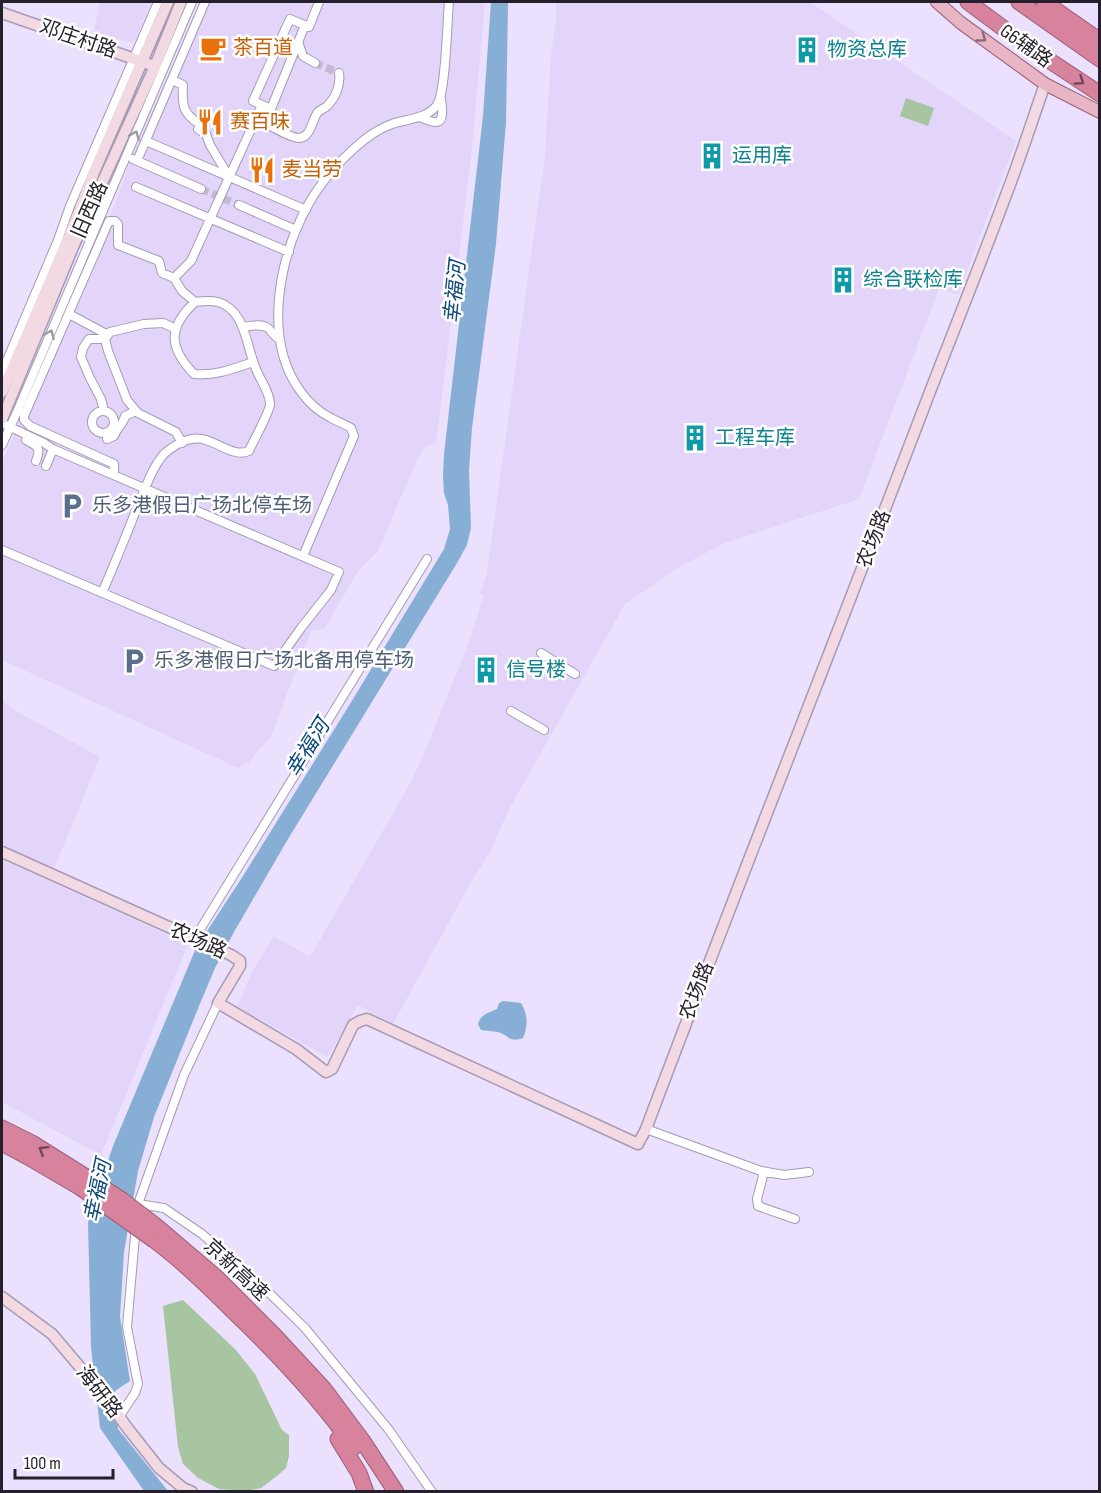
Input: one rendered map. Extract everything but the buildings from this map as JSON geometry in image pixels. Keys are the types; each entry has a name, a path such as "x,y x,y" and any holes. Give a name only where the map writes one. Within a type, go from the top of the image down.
{"highway":[{"path":"968,2 1007,31"},
{"path":"1018,2 1060,22 1075,33 1100,59"},
{"path":"1044,2 1060,22"},
{"path":"1075,33 1100,41"},
{"path":"1026,45 1100,94"},
{"name":"京新高速","path":"2,1128 32,1143 82,1182 217,1278 274,1335 316,1382 362,1440 396,1491"},
{"name":"京新高速","path":"2,1143 82,1182"},
{"name":"京新高速","path":"155,1233 264,1341 314,1396 352,1444 384,1491"},
{"path":"264,1341 279,1366 339,1441 359,1473 366,1491"}],"main road":[{"name":"G6辅路","path":"936,2 1045,84 1100,112"}],"street":[{"path":"2,372 70,206 138,60 158,2"},
{"name":"旧西路","path":"2,392 66,244 138,60 168,2"},
{"name":"旧西路","path":"4,426 73,247 121,154 182,2"},
{"path":"192,2 121,154 201,189"},
{"path":"137,161 205,2"},
{"path":"305,25 271,109 253,101 290,19 305,25 309,27 319,2"},
{"path":"419,117 436,123 441,119 449,2"},
{"name":"邓庄村路","path":"2,13 155,66"},
{"path":"298,42 303,56 315,63"},
{"path":"256,118 285,133 299,138 304,136 318,111 332,100 339,85 339,73"},
{"path":"172,80 183,85 184,109 190,119 200,124 198,129 206,134 210,145 230,177"},
{"name":"农场路","path":"646,1129 723,924 756,845 1008,192 1045,84"},
{"path":"303,556 354,435 348,426 318,410 300,391 285,362 279,339 279,310 281,286 289,252 306,210 335,167 376,131 428,113 437,104 441,93"},
{"path":"174,278 191,261 262,105"},
{"path":"146,141 306,210"},
{"path":"136,187 289,252"},
{"path":"239,205 296,230"},
{"path":"102,593 145,489 165,453 191,439 204,438 234,452 249,451 270,406 253,362 243,327 232,311 219,302 195,302 182,291 174,278 162,273 159,261 118,245 118,224 115,221 109,221 28,405 24,420 30,426 114,464 114,475"},
{"path":"195,302 180,318 176,329 175,348 183,363 194,374 205,375 220,373 253,362"},
{"path":"69,314 107,337"},
{"path":"176,329 163,323 144,324 110,332 107,337 108,351 127,400 138,413 176,432 182,443"},
{"path":"243,327 260,325 268,328 279,339"},
{"path":"104,411 101,399 81,357 88,339 107,337"},
{"path":"107,439 114,436 114,430 114,426 113,418 104,411 98,412 93,417 92,424 101,433 114,430 124,423 125,416 136,411"},
{"path":"2,445 4,426"},
{"path":"2,550 274,666 331,590 339,572 4,426"},
{"path":"4,426 39,448 36,461"},
{"path":"46,466 53,449"},
{"path":"194,940 427,559"},
{"path":"541,653 575,674"},
{"path":"511,711 544,730"},
{"name":"农场路","path":"2,852 240,961 240,966 218,1003"},
{"path":"117,1413 135,1393 138,1384 128,1327 138,1204 184,1075 218,1003 296,1049 326,1072 332,1069 352,1025 367,1019 638,1144 646,1129 764,1172 784,1175 809,1172"},
{"path":"764,1172 757,1199 758,1206 795,1219"},
{"path":"138,1204 164,1208 202,1234 257,1281 305,1328 389,1430 432,1491"},
{"name":"海研路","path":"2,1297 52,1334 101,1392 159,1468 183,1488 192,1491"}],"shaded area":[{"path":"100,2 151,2 134,43 94,31"},
{"path":"200,2 485,2 471,158 436,443 426,446 417,460 378,551 358,571 325,628 311,631 271,736 249,762 238,768 2,660 2,462 113,209 136,147"},
{"path":"556,2 810,2 1016,141 958,295 939,289 859,499 725,543 681,566 625,604 508,811 492,848 393,1024 358,1005 328,1057 237,1007 252,972 274,936 310,957 420,763 467,648 484,595 479,592 487,572 545,155"},
{"path":"2,700 16,711 100,757 53,871 2,848"},
{"path":"2,860 188,944 101,1155 2,1102"}],"green space":[{"path":"906,98 934,108 928,126 900,116"},
{"path":"183,1300 236,1350 255,1374 282,1430 289,1435 289,1456 286,1468 261,1488 247,1491 219,1489 198,1478 183,1464 178,1447 163,1306"}],"water":[{"path":"491,2 508,2 506,122 496,244 472,428 469,470 471,528 467,545 457,563 288,839 234,932 215,968 154,1117 138,1171 124,1252 120,1317 130,1381 115,1391 118,1429 168,1491 144,1491 100,1428 91,1347 88,1222 113,1146 196,948 350,704 444,549 450,529 448,505 444,493 444,454 483,116"},
{"path":"503,1001 521,1003 526,1020 523,1038 512,1039 502,1033 481,1030 478,1024 481,1018 497,1009 499,1003"}],"tunnel":[{"path":"1007,31 1026,45"},
{"path":"315,63 339,73"},
{"path":"201,189 239,205"}],"place":[{"name":"茶百道","path":"213,48"},
{"name":"物资总库","path":"807,50"},
{"name":"赛百味","path":"210,122"},
{"name":"运用库","path":"712,156"},
{"name":"麦当劳","path":"262,170"},
{"name":"综合联检库","path":"843,280"},
{"name":"工程车库","path":"695,438"},
{"name":"乐多港假日广场北停车场","path":"72,506"},
{"name":"乐多港假日广场北备用停车场","path":"134,661"},
{"name":"信号楼","path":"486,670"}],"water label":[{"name":"幸福河","path":"455,292"},
{"name":"幸福河","path":"308,748"},
{"name":"幸福河","path":"98,1191"}]}
